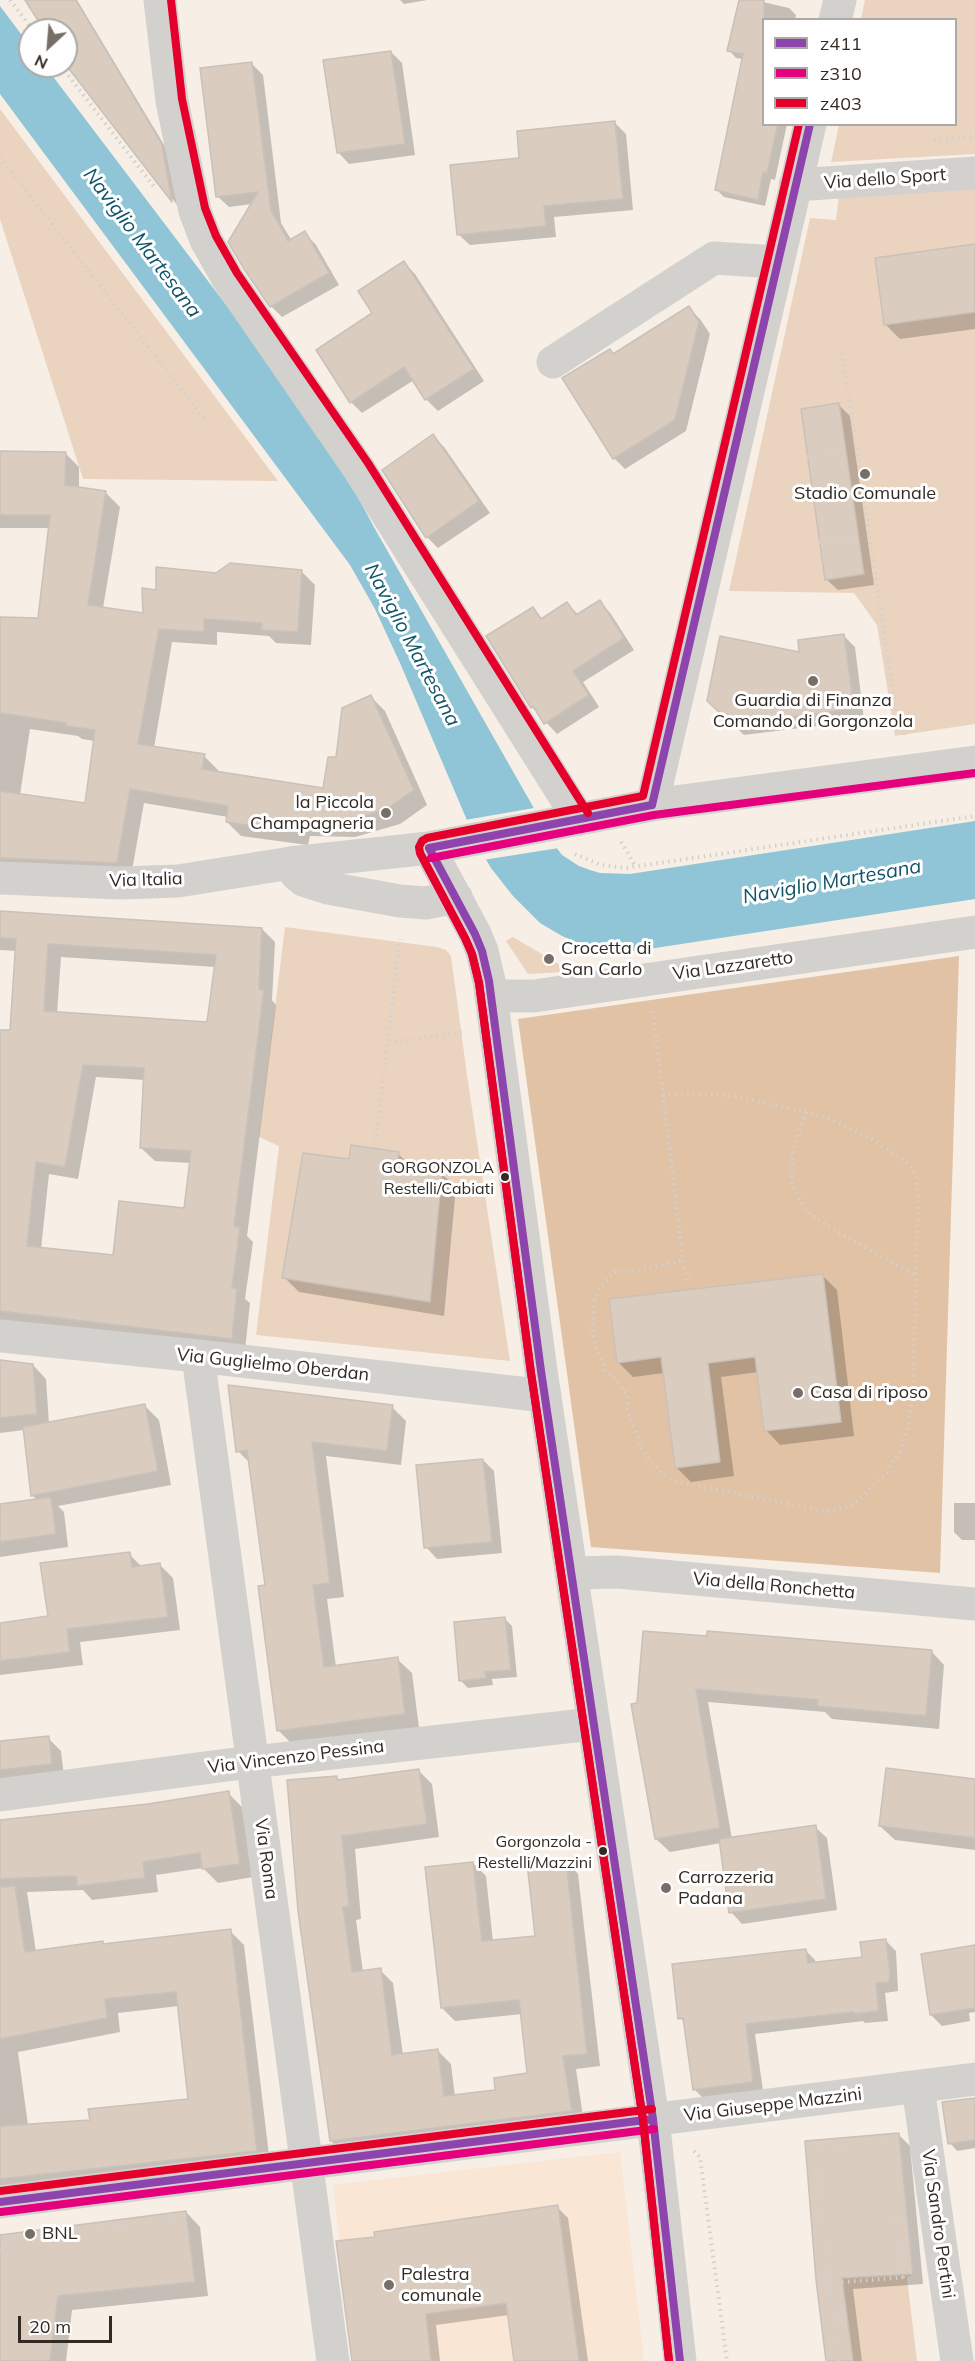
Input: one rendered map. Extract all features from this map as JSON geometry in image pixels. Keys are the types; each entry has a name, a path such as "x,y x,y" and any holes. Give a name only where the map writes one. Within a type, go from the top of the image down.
{"street":[{"path":"160,0 172,101 195,211 206,240 228,279 359,469 579,819"},
{"path":"836,18 840,0"},
{"path":"652,804 810,126"},
{"name":"Via dello Sport","path":"795,185 975,173"},
{"path":"553,362 714,258 777,262"},
{"name":"Via Italia","path":"0,878 146,883 178,881 291,863 392,854 429,848 652,804 975,762"},
{"path":"429,848 468,918 482,951 491,996 545,1396 653,2119 680,2361"},
{"path":"291,863 296,874 303,880 328,888 400,901 426,903 456,897"},
{"name":"Via Lazzaretto","path":"491,996 534,996 975,932"},
{"name":"Via Guglielmo Oberdan","path":"0,1336 545,1396"},
{"name":"Via Roma","path":"198,1356 333,2361"},
{"name":"Via della Ronchetta","path":"573,1573 617,1572 975,1604"},
{"name":"Via Vincenzo Pessina","path":"0,1795 253,1762 593,1724"},
{"name":"Via Giuseppe Mazzini","path":"0,2202 975,2079"},
{"name":"Via Sandro Pertini","path":"918,2087 957,2361"}],"path":[{"path":"10,0 24,18"},
{"path":"70,78 159,193"},
{"path":"0,157 205,420"},
{"path":"842,354 899,732 904,731 904,735"},
{"path":"807,457 846,451"},
{"path":"819,542 858,537"},
{"path":"571,851 589,861 626,868 975,816"},
{"path":"375,1148 400,939"},
{"path":"649,978 683,1260 688,1281"},
{"path":"389,1043 470,1031"},
{"path":"663,1095 692,1093 735,1096 826,1117 874,1140 908,1164 915,1174 918,1200 913,1393 905,1437 887,1472 857,1501 828,1512 675,1481 662,1473 642,1449 627,1409 628,1396 617,1380 605,1370 598,1352 592,1330 595,1301 600,1287 614,1272 637,1271 683,1260"},
{"path":"806,1112 793,1152 791,1184 807,1211 816,1219 916,1275"},
{"path":"838,2361 813,2148 900,2140"},
{"path":"694,2151 700,2157 727,2361"},
{"path":"0,2250 15,2236 173,2221 170,2213"},
{"path":"903,2278 895,2215 907,2214"},
{"path":"830,2283 908,2277"}],"shaded area":[{"path":"865,0 975,0 975,154 831,162 839,126 957,126 957,18 861,18"},
{"path":"0,109 278,481 83,479 0,219"},
{"name":"Stadio Comunale","path":"975,185 975,724 895,736 877,625 854,593 729,591 810,218 836,220 839,194"},
{"path":"285,927 437,947 446,950 451,956 510,1361 256,1335 279,1146 259,1137"},
{"path":"513,937 562,966 562,972 528,974 506,941"},
{"path":"959,956 940,1573 591,1547 518,1019"},
{"path":"620,2152 644,2361 354,2361 333,2185"},
{"path":"913,2274 907,2278 917,2361 853,2361 842,2278"}],"water":[{"name":"Naviglio Martesana","path":"0,6 18,30 18,78 54,78 324,434 375,529 562,855 579,866 600,873 630,874 975,821 975,899 629,952 586,946 540,923 513,896 491,868 478,846 400,663 375,609 350,565 0,94"}],"pier":[{"path":"534,808 559,848 483,860 465,820"}],"building":[{"path":"25,0 76,0 162,144 172,202 76,78 78,78 78,18 36,18"},
{"path":"739,0 764,0 762,126 778,126 767,173 763,172 758,200 715,190 743,54 727,51"},
{"path":"391,51 405,144 337,153 323,60"},
{"path":"252,62 271,210 288,241 305,231 329,273 270,307 228,242 258,192 216,197 200,68"},
{"path":"615,121 623,199 544,206 546,226 457,235 450,165 519,158 517,131"},
{"path":"975,244 975,312 884,325 875,258"},
{"path":"404,261 474,369 425,400 404,367 350,403 316,350 372,313 358,291"},
{"path":"689,306 699,322 675,420 613,459 562,378 610,349 613,354"},
{"path":"839,403 864,574 825,580 801,409"},
{"path":"433,434 479,501 426,538 382,470"},
{"path":"0,451 66,452 65,485 106,491 88,605 143,613 142,588 156,590 156,567 216,573 230,563 302,570 298,632 261,630 262,623 204,619 204,632 159,629 138,744 205,754 202,769 323,788 328,757 336,757 342,708 371,695 414,790 385,810 340,823 296,823 295,832 226,822 228,806 130,789 117,863 0,858 0,791 85,803 95,730 0,713 0,617 38,618 50,515 0,515"},
{"path":"600,600 624,638 573,671 589,695 544,724 533,706 531,708 486,636 533,607 541,619 567,602 576,615"},
{"name":"Guardia di Finanza Comando di Gorgonzola","path":"844,634 854,709 732,724 707,701 720,636 799,652 798,640"},
{"path":"0,911 262,928 259,989 264,990 234,1226 240,1227 232,1288 237,1288 232,1339 0,1311 0,1030 10,1030 16,939 0,938","holes":["48,944 216,955 207,1022 44,1011","83,1065 144,1068 140,1148 191,1151 184,1208 119,1201 113,1255 27,1246 36,1162 65,1167"]},
{"path":"351,1145 399,1152 397,1166 442,1171 430,1302 282,1278 303,1153 349,1159"},
{"name":"Casa di riposo","path":"823,1274 841,1422 764,1431 755,1357 708,1363 720,1462 675,1468 661,1357 617,1363 609,1299"},
{"path":"0,1360 33,1364 37,1414 0,1418"},
{"path":"228,1385 393,1405 387,1451 312,1442 330,1583 313,1585 324,1667 398,1657 405,1714 277,1731 258,1586 265,1585 247,1450 236,1452"},
{"path":"145,1404 158,1471 31,1496 23,1427"},
{"path":"483,1459 492,1542 424,1548 416,1465"},
{"path":"51,1497 56,1534 0,1542 0,1504"},
{"path":"130,1552 132,1567 160,1563 168,1617 67,1629 70,1652 0,1661 0,1623 48,1616 40,1563"},
{"path":"505,1617 511,1670 485,1672 486,1678 459,1681 454,1622"},
{"path":"643,1631 707,1636 707,1631 932,1650 926,1716 817,1706 818,1700 696,1689 720,1828 655,1839 631,1704 637,1703"},
{"path":"49,1736 52,1764 0,1770 0,1741"},
{"path":"886,1768 975,1779 975,1838 879,1826"},
{"path":"419,1769 427,1824 342,1836 349,1906 343,1907 352,1972 381,1968 392,2055 438,2049 444,2096 495,2090 494,2078 527,2073 519,2000 441,2008 425,1867 473,1862 482,1941 535,1936 527,1863 566,1859 587,2054 563,2056 572,2111 330,2141 298,1911 287,1780 337,1776 337,1780"},
{"path":"229,1791 240,1864 202,1869 200,1853 143,1862 145,1878 77,1886 76,1876 0,1879 0,1820 148,1804"},
{"path":"816,1825 826,1899 729,1913 719,1839"},
{"path":"15,1886 25,1952 103,1941 103,1944 231,1929 257,2151 0,2179 0,2126 90,2120 88,2109 188,2099 176,1992 105,1999 107,2018 0,2039 0,1887"},
{"path":"886,1939 890,1974 889,1982 876,1983 879,2011 746,2024 753,2082 693,2090 683,2018 678,2019 672,1964 806,1949 808,1963 862,1957 860,1942"},
{"path":"975,1945 975,2008 930,2015 921,1954"},
{"path":"975,2098 975,2140 948,2144 942,2102"},
{"path":"899,2133 913,2274 842,2278 853,2361 826,2361 816,2280 805,2141"},
{"path":"558,2205 579,2361 514,2361 506,2303 426,2314 431,2361 352,2361 336,2241 375,2237 374,2232"},
{"path":"186,2211 195,2282 58,2296 50,2361 0,2361 0,2235"}],"transit line":[{"name":"z403","path":"171,0 182,99 205,208 216,236 237,273 368,463 588,813"},
{"name":"z403","path":"669,2361 643,2120 531,1373 479,983 472,954 465,938 420,853 419,847 427,838 643,796 799,126"},
{"name":"z411","path":"652,805 810,126"},
{"name":"z310","path":"431,858 654,815 975,773"},
{"name":"z411","path":"429,848 652,805"},
{"name":"z411","path":"429,848 475,934 482,951 489,981 541,1371 653,2119 680,2361"},
{"name":"z310","path":"420,853 465,938 472,954 479,983 531,1373 643,2120 669,2361"},
{"name":"z403","path":"0,2191 652,2109"},
{"name":"z411","path":"0,2202 653,2119"},
{"name":"z310","path":"1,2212 654,2129"}],"place":[{"name":"Stadio Comunale","path":"865,474"},
{"name":"Guardia di Finanza Comando di Gorgonzola","path":"813,681"},
{"name":"la Piccola Champagneria","path":"386,813"},
{"name":"Crocetta di San Carlo","path":"549,959"},
{"name":"GORGONZOLA Restelli/Cabiati","path":"505,1177"},
{"name":"Casa di riposo","path":"798,1393"},
{"name":"Gorgonzola - Restelli/Mazzini","path":"603,1851"},
{"name":"Carrozzeria Padana","path":"666,1888"},
{"name":"BNL","path":"30,2234"},
{"name":"Palestra comunale","path":"389,2285"}]}
